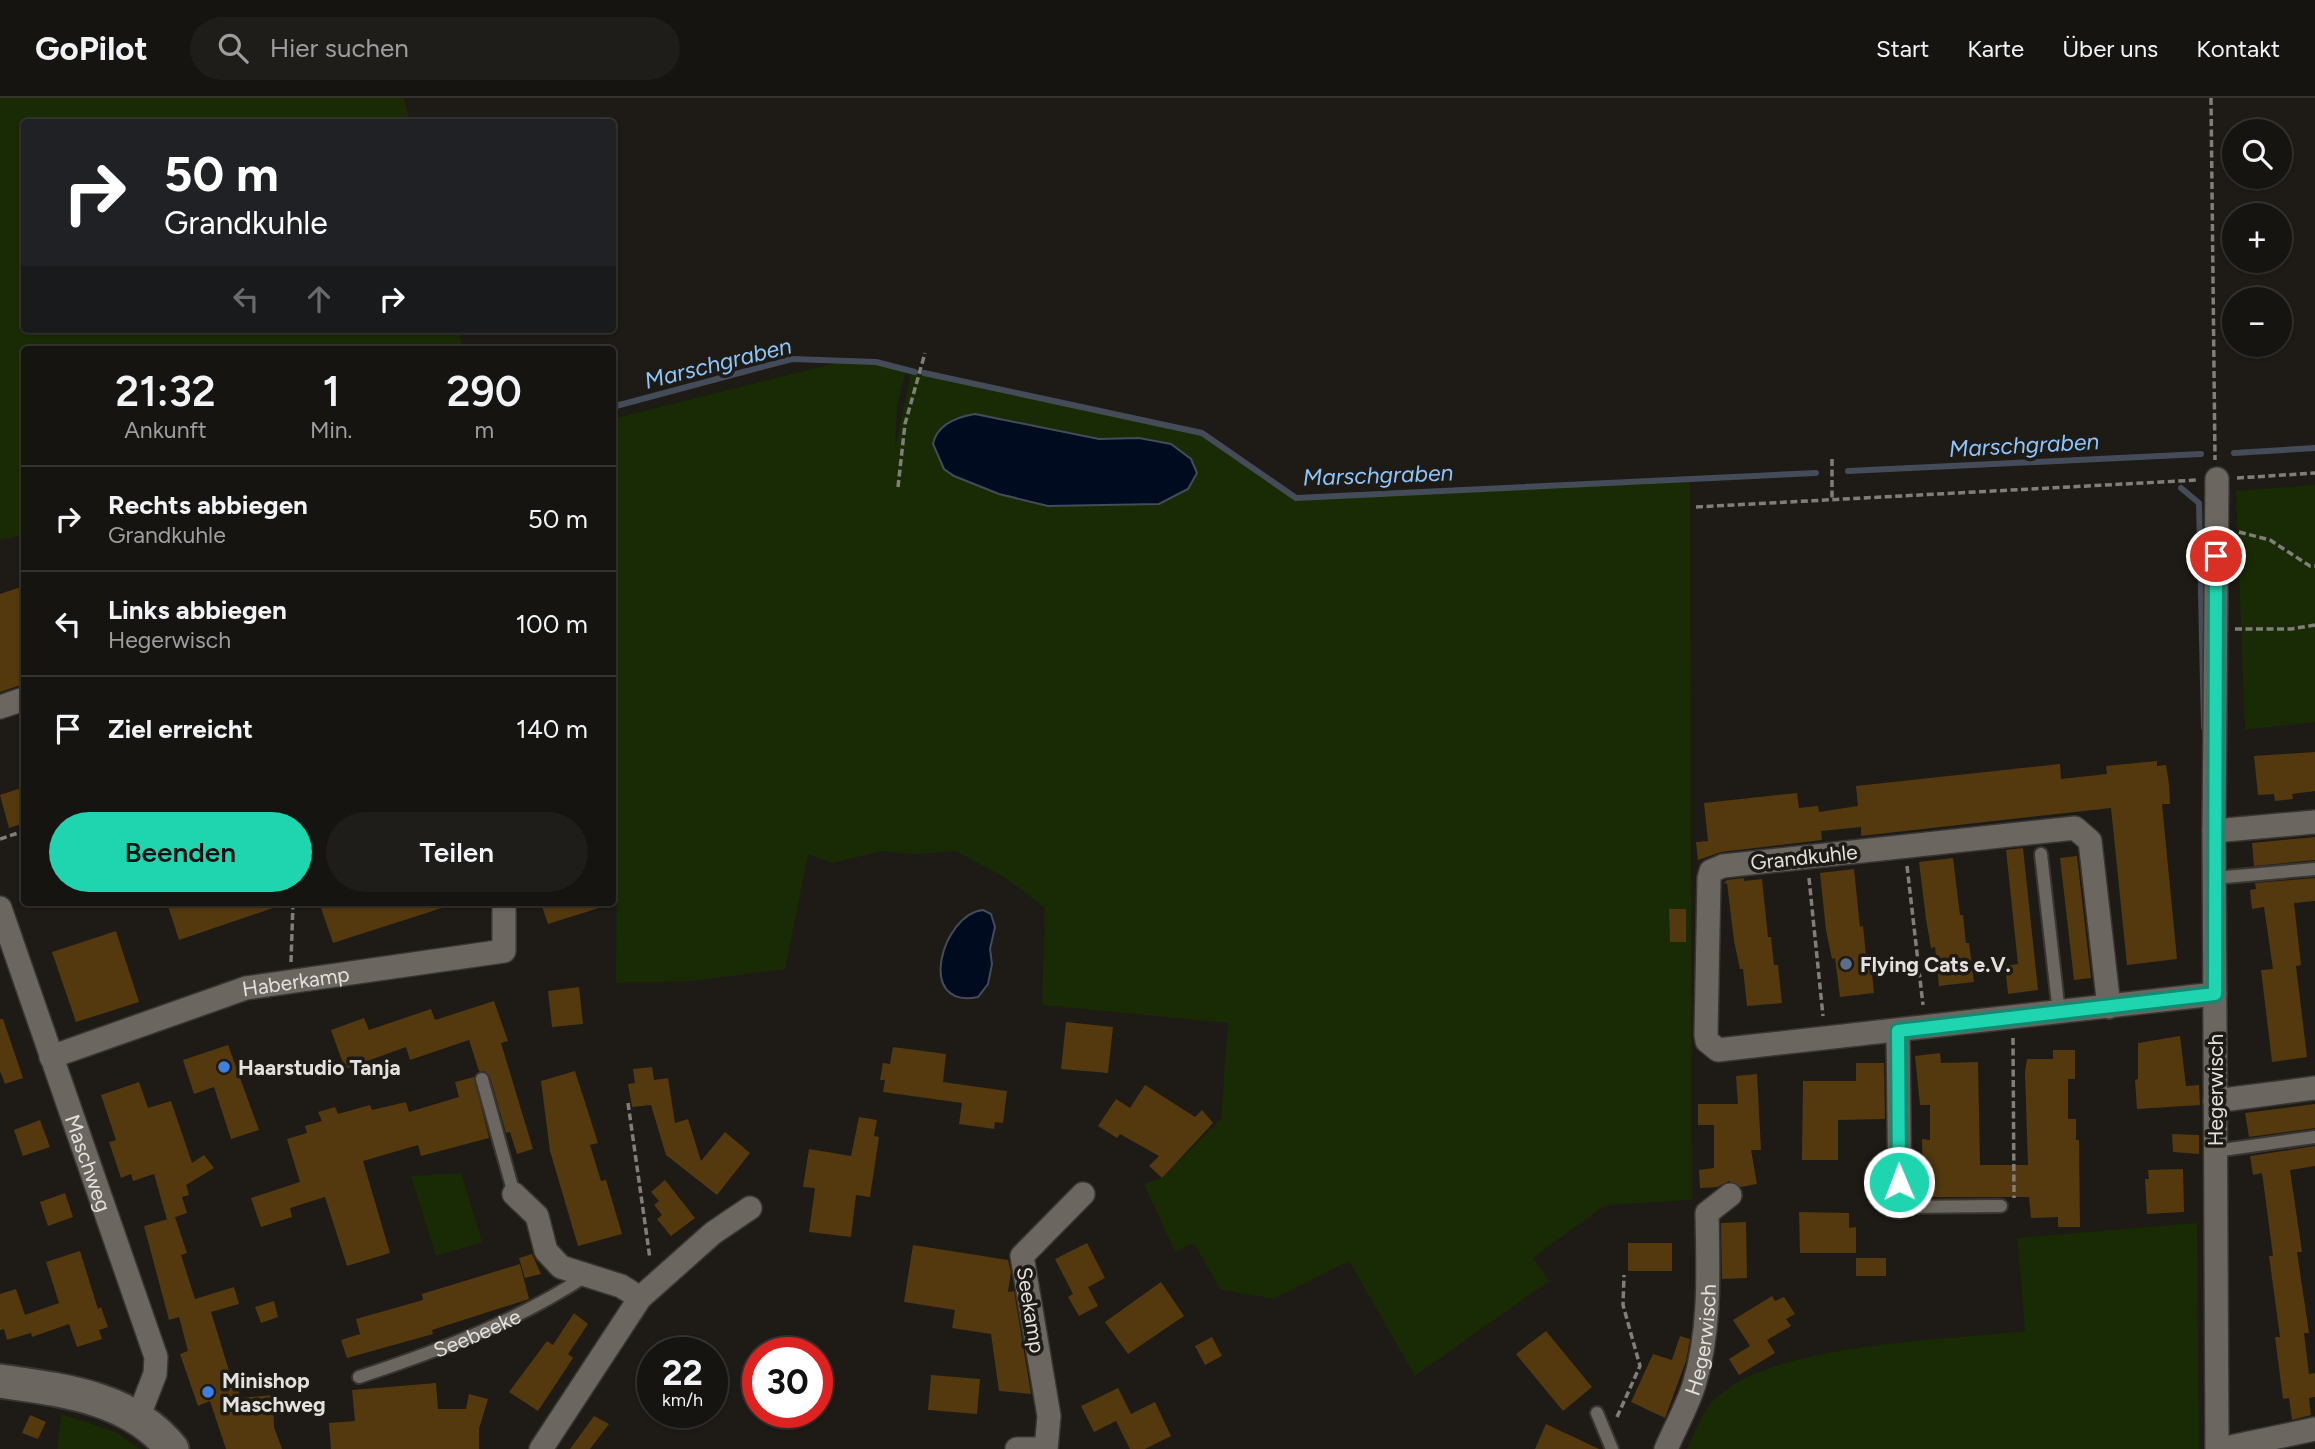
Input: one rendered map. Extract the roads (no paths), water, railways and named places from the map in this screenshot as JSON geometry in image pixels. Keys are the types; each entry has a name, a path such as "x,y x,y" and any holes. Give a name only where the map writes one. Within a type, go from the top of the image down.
{"main road":[{"path":"0,1381 74,1393 138,1418 161,1436 172,1449"}],"street":[{"name":"Hegerwisch","path":"2217,480 2214,878 2219,1449"},
{"path":"0,707 21,700"},
{"path":"2214,831 2315,822"},
{"name":"Grandkuhle","path":"2109,1007 2090,841 2080,830 2064,828 1723,866 1712,871 1708,883 1706,1026 1707,1041 1718,1050 1926,1028 2059,1013 2109,1007 2215,994"},
{"name":"Haberkamp","path":"51,1057 246,988 504,951 504,906"},
{"name":"Maschweg","path":"0,908 156,1357 155,1374 138,1418"},
{"path":"1898,1031 1900,1207"},
{"path":"2215,1101 2315,1088"},
{"path":"514,1194 537,1216 547,1251 561,1267 621,1286 647,1291"},
{"name":"Seekamp","path":"1046,1449 1049,1416 1023,1256 1083,1194"},
{"name":"Hegerwisch","path":"1666,1449 1699,1365 1708,1304 1707,1213 1730,1195"},
{"path":"541,1449 647,1291 713,1233 751,1208"},
{"path":"2219,1449 2315,1429"},
{"path":"1017,1449 1039,1449"}],"lane":[{"path":"2041,854 2059,1013"},
{"path":"2214,878 2315,869"},
{"path":"482,1079 514,1194"},
{"path":"2215,1151 2315,1137"},
{"path":"1900,1207 2001,1206"},
{"name":"Seebeeke","path":"359,1377 432,1352 548,1301 588,1275"},
{"path":"1597,1413 1610,1443"}],"water":[{"path":"975,414 1099,439 1139,438 1171,444 1191,459 1197,473 1188,489 1159,504 1048,506 999,494 954,476 944,469 933,444 943,427 961,417"},
{"path":"983,910 991,914 995,927 990,949 992,964 988,984 978,997 958,997 946,989 941,976 942,960 956,927 968,915"}],"waterway":[{"name":"Marschgraben","path":"616,406 792,359 876,362 915,372"},
{"name":"Marschgraben","path":"924,373 1202,433 1296,498 1816,473"},
{"name":"Marschgraben","path":"2234,453 2315,448"},
{"name":"Marschgraben","path":"1848,471 2201,454"},
{"path":"2181,488 2199,503 2204,728"}],"place":[{"name":"Flying Cats e.V.","path":"1846,964"},
{"name":"Haarstudio Tanja","path":"224,1067"},
{"name":"Minishop Maschweg","path":"208,1392"}]}
